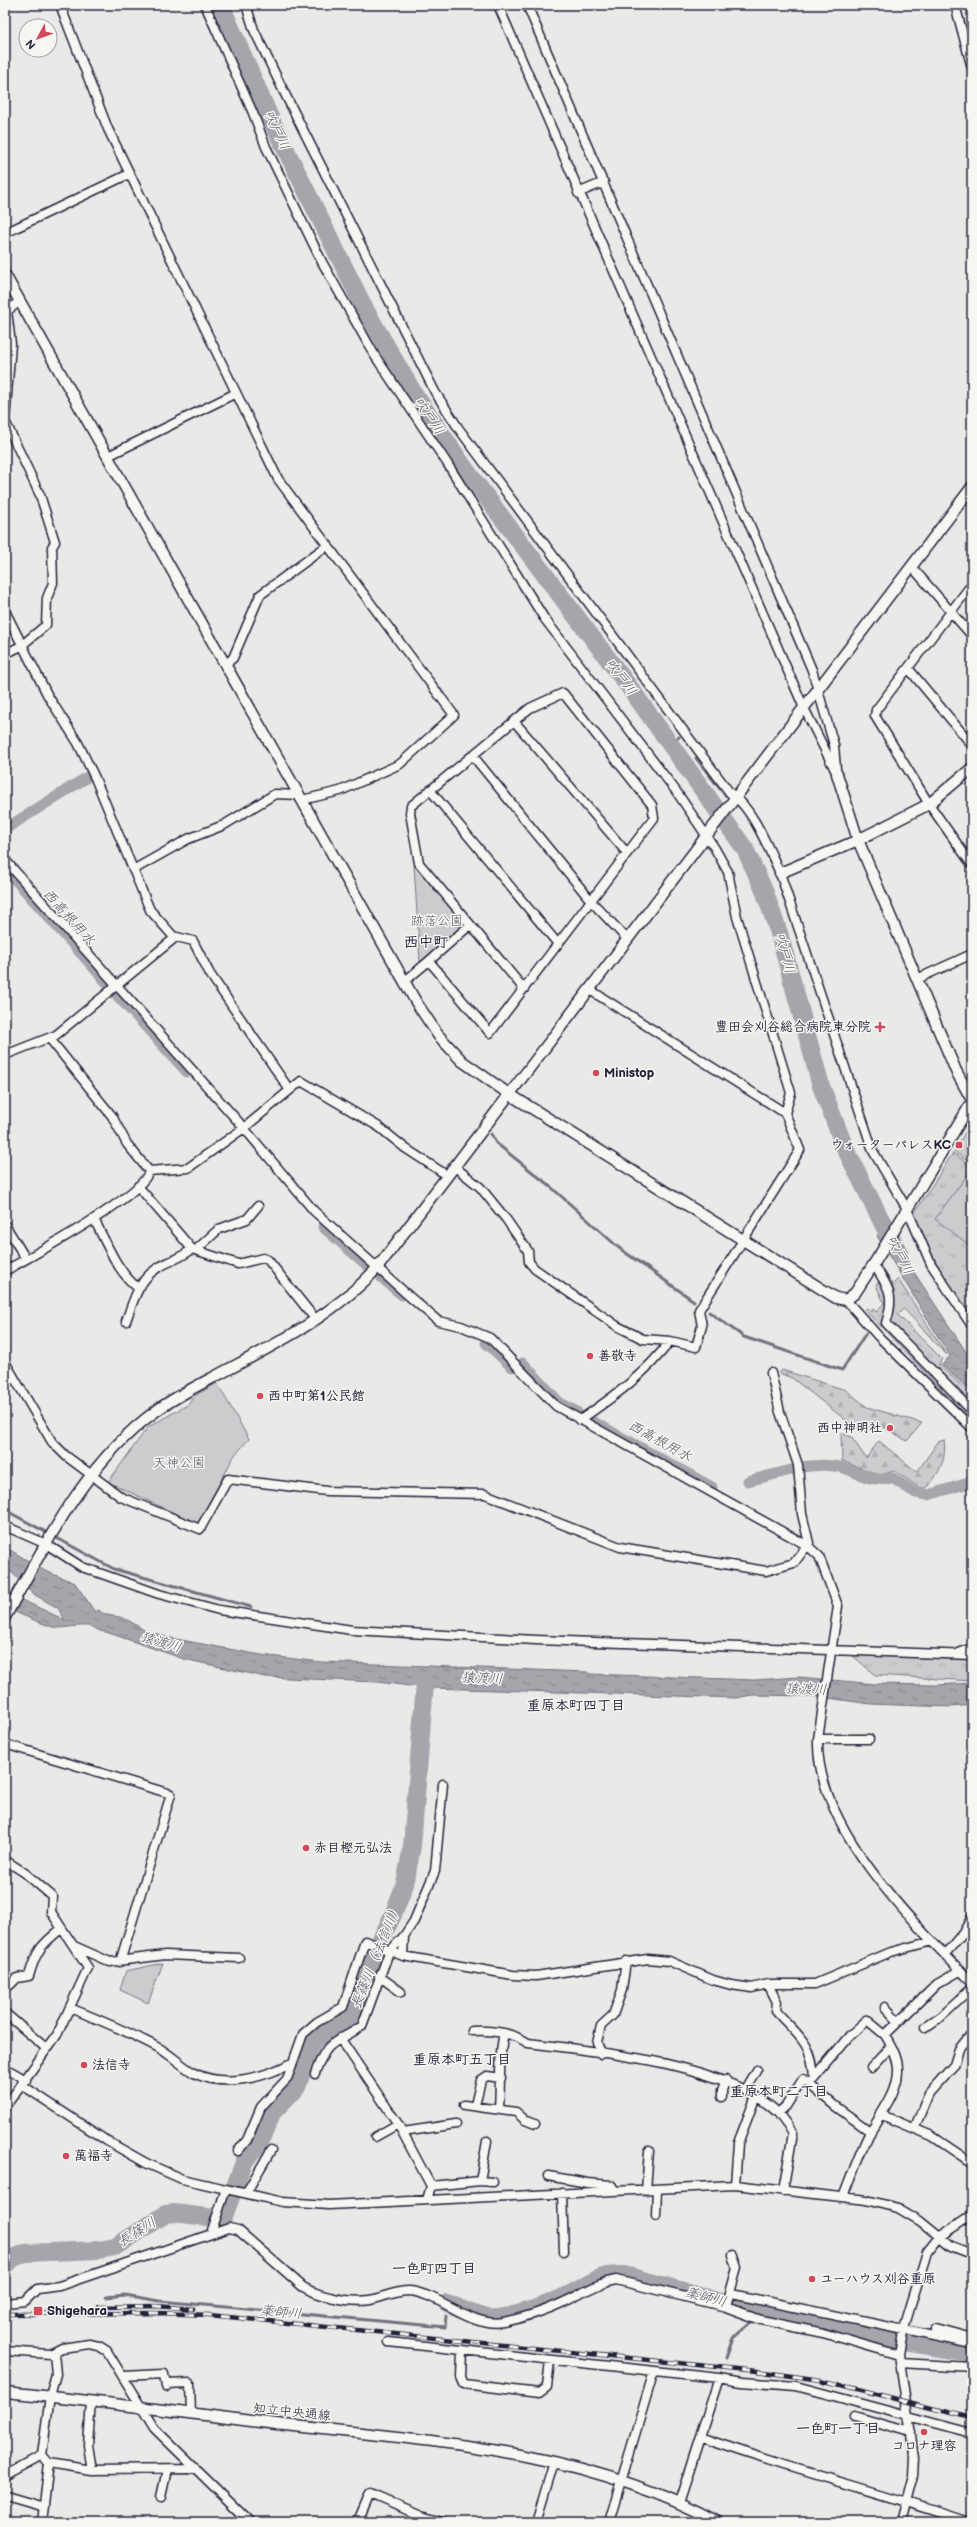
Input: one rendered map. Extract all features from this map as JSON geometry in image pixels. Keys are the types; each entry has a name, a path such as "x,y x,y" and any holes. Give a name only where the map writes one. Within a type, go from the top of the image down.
{"street":[{"path":"60,5 108,129 278,479 454,716 400,764 340,791 301,798 275,794 224,825 188,839 133,870"},
{"path":"205,5 253,113 266,147 322,262 375,356 447,463 544,618 707,836 728,872 737,917 791,1093 784,1113"},
{"path":"246,5 254,30 282,90 435,392 459,429 730,793 736,797 759,830 780,873 873,1151 931,1264 972,1326"},
{"path":"498,5 578,193 804,708 837,774 858,840 956,1071 972,1101 906,1213 875,1262 855,1293 846,1300"},
{"path":"527,5 604,182 819,690 834,745 837,774"},
{"path":"955,5 972,68"},
{"path":"5,233 129,174"},
{"path":"578,193 604,182"},
{"path":"5,275 405,981 438,1035 462,1061 509,1094 836,1298 846,1300 879,1338 972,1428"},
{"path":"5,654 21,646 46,625 48,598 53,583 52,547 55,542 40,495 5,421 11,344 7,311 20,301"},
{"path":"108,456 236,392"},
{"path":"5,1617 46,1544 92,1476 124,1437 155,1411 176,1397 316,1320 347,1299 378,1267 819,690 972,487"},
{"path":"226,664 233,658 260,595 328,545"},
{"path":"912,567 972,636"},
{"path":"972,584 876,710 875,716 929,804 972,865"},
{"path":"5,611 21,646 48,696 78,742 95,778 150,910 173,936 193,941 210,974 289,1089"},
{"path":"908,668 972,745"},
{"path":"429,961 490,1033 592,902 654,818 652,805 563,693 530,708 411,806 410,813 419,863 524,989"},
{"path":"514,721 627,853"},
{"path":"473,756 592,902 628,940"},
{"path":"780,873 858,840 929,804 972,768"},
{"path":"430,790 558,944"},
{"path":"5,860 244,1128 314,1212 438,1321 461,1326 490,1338 556,1406 808,1546 819,1556 838,1606 828,1662 818,1739 820,1771 840,1821 862,1858 932,1941 972,1982"},
{"path":"405,981 470,925"},
{"path":"5,1055 50,1039 117,987 176,937"},
{"path":"917,979 972,954"},
{"path":"455,1167 480,1187 506,1219 528,1251 530,1262 535,1269 617,1326 643,1339 670,1341 696,1347 702,1326 699,1310 800,1150 784,1113 590,990"},
{"path":"5,1272 94,1219 147,1178 148,1172 127,1144 112,1116 50,1039"},
{"path":"148,1172 188,1168 244,1128 289,1089 301,1081 319,1090 379,1127 405,1148 448,1176"},
{"path":"138,1186 194,1249 204,1254 238,1264 263,1258 268,1260 316,1320"},
{"path":"126,1321 138,1288 156,1269 194,1249 219,1228 247,1219 258,1206"},
{"path":"94,1219 128,1281 138,1288"},
{"path":"5,1225 26,1259"},
{"path":"875,1262 887,1284 892,1299 886,1323 972,1411"},
{"path":"580,1420 608,1401 660,1356 670,1341"},
{"path":"5,1362 52,1442 92,1476 121,1497 200,1529 228,1479 327,1491 485,1494 620,1547 766,1571 794,1563 808,1546 800,1501 798,1464 780,1412 771,1373"},
{"path":"5,1526 46,1544 82,1567 159,1594 219,1610 352,1630 529,1640 972,1655"},
{"path":"954,1655 972,1648"},
{"path":"818,1739 869,1739"},
{"path":"5,1744 171,1794 120,1962"},
{"path":"315,2074 323,2051 340,2038 362,2026 368,2014 379,1976 389,1952 404,1936 414,1921 435,1871 443,1784"},
{"path":"5,1860 25,1873 52,1896 51,1912 88,1968 70,2008 47,2049 5,2107"},
{"path":"945,1954 963,1933 972,1917"},
{"path":"10,1985 18,1978 29,1976 36,1953 43,1943 61,1929"},
{"path":"403,1956 404,1936"},
{"path":"238,2151 247,2140 261,2107 287,2079 304,2034 343,2007 365,1941 389,1952 403,1956 513,1975 536,1976 626,1961 648,1959 669,1961 731,1985 752,1988 768,1984 815,1984 891,1952 932,1941"},
{"path":"74,1946 110,1962 120,1962 165,1955 239,1958"},
{"path":"601,2054 597,2042 601,2026 613,2015 622,1990 626,1961"},
{"path":"885,2035 936,1984 960,1971"},
{"path":"379,1976 401,1992"},
{"path":"768,1984 777,2002 776,2011 809,2047 813,2058 812,2080 834,2106 871,2132"},
{"path":"926,2027 942,2016 972,1988"},
{"path":"885,2007 898,2021"},
{"path":"70,2008 159,2048 193,2072 209,2079 248,2078 274,2073 293,2062"},
{"path":"5,2013 47,2049"},
{"path":"812,2080 850,2035 867,2020 885,2035 897,2060 898,2078 882,2115 871,2132 844,2197"},
{"path":"472,2031 504,2033 517,2036 528,2043 668,2065 726,2080 745,2089 778,2113 793,2133 783,2191"},
{"path":"499,2108 501,2078 499,2061 504,2033"},
{"path":"915,2127 929,2094 954,2065 959,2049 972,2033"},
{"path":"340,2038 403,2132 431,2186 427,2200"},
{"path":"871,2068 891,2046"},
{"path":"5,2068 107,2141 146,2163 182,2179 297,2204 329,2205 735,2185 844,2197 898,2208 920,2220 951,2246 972,2254"},
{"path":"745,2089 756,2070"},
{"path":"476,2105 481,2080 487,2076 501,2078"},
{"path":"778,2113 786,2106 803,2079 812,2080"},
{"path":"722,2097 722,2090 726,2080"},
{"path":"735,2185 738,2143 756,2096"},
{"path":"464,2104 499,2108 516,2112 525,2120 535,2124"},
{"path":"882,2115 904,2126 915,2127 972,2163"},
{"path":"375,2137 398,2124"},
{"path":"403,2132 456,2124"},
{"path":"480,2181 487,2141"},
{"path":"211,2233 218,2213 271,2150"},
{"path":"646,2190 649,2151"},
{"path":"548,2176 588,2183 612,2185 617,2191"},
{"path":"431,2186 480,2181 493,2182"},
{"path":"656,2215 657,2189"},
{"path":"562,2193 564,2251"},
{"path":"901,2522 907,2501 914,2456 900,2359 904,2328 927,2252 939,2237 972,2215"},
{"path":"5,2303 25,2301 37,2289 59,2286 229,2228 238,2230 303,2287 315,2294 347,2299 370,2300 390,2293 410,2291 429,2297 451,2309 501,2322 527,2316 564,2302 602,2282 616,2280 726,2307 761,2320 823,2334 900,2359 972,2367"},
{"path":"726,2307 731,2294 737,2268 733,2255"},
{"path":"731,2294 857,2322 904,2328 972,2344"},
{"path":"935,2329 972,2339"},
{"path":"388,2342 719,2378 742,2382 796,2386 972,2433"},
{"path":"5,2351 50,2354 62,2348 89,2344 98,2346 107,2351 154,2428 194,2469 250,2522"},
{"path":"462,2351 461,2377 464,2384 539,2393 547,2387 550,2360"},
{"path":"54,2353 56,2374 50,2396 42,2455 49,2463 92,2470 194,2469"},
{"path":"609,2522 654,2371"},
{"path":"123,2376 164,2374 166,2386 190,2383 191,2413"},
{"path":"679,2502 719,2378"},
{"name":"知立中央通線","path":"5,2392 499,2449 622,2480 679,2502 718,2522"},
{"path":"91,2401 88,2446 92,2470"},
{"path":"855,2417 911,2433"},
{"path":"700,2437 800,2471 907,2501 969,2522"},
{"path":"9,2473 42,2455"},
{"path":"536,2522 554,2462"},
{"path":"42,2522 49,2463"},
{"path":"160,2497 167,2470"},
{"path":"358,2522 370,2494 420,2516 443,2522"},
{"path":"5,2498 6,2496 44,2507"}],"green space":[{"name":"跡落公園","path":"414,865 462,922 462,927 420,962"},
{"path":"972,1123 972,1165 954,1151"},
{"path":"953,1153 972,1167 972,1306 968,1312 945,1278 914,1217 915,1212"},
{"path":"968,1174 972,1177 972,1247 935,1219"},
{"path":"884,1273 890,1287 898,1279 947,1355 904,1309 897,1314 942,1359 939,1364 962,1386 972,1388 972,1421 865,1310 867,1308 871,1312 873,1309 876,1312 884,1303 876,1285"},
{"path":"782,1370 846,1390 867,1407 922,1423 907,1441 877,1423 861,1432 792,1378 779,1373"},
{"name":"天神公園","path":"217,1383 249,1439 234,1456 198,1524 108,1482 148,1427 189,1404 193,1397"},
{"path":"841,1433 851,1437 866,1458 879,1441 917,1472 938,1442 944,1440 945,1447 943,1460 935,1477 927,1488 920,1488 894,1471 880,1475 842,1461"},
{"path":"972,1652 972,1681 875,1675 852,1655 953,1659"},
{"path":"163,1963 148,2003 120,1990 126,1971"}],"water":[{"path":"890,1217 907,1251 908,1263 972,1361 972,1386 964,1385 942,1365 950,1356 877,1236"},
{"name":"猿渡川","path":"5,1547 45,1571 75,1583 95,1612 99,1610 107,1615 123,1618 144,1630 165,1637 261,1655 321,1662 587,1672 590,1674 755,1680 799,1677 875,1684 936,1685 972,1683 972,1705 951,1707 871,1704 813,1696 752,1695 736,1698 433,1688 427,1707 417,1706 419,1687 377,1682 265,1677 184,1659 88,1626 57,1628 40,1622 5,1607 5,1592 65,1620 58,1608 35,1595 5,1566"}],"waterway":[{"name":"吹戸川","path":"221,5 272,122 366,311 413,392 466,470 630,688 745,849 764,890 779,933 821,1086 845,1148 894,1246"},
{"path":"669,744 679,737"},
{"path":"696,758 725,795"},
{"name":"西高根用水","path":"5,829 89,776"},
{"name":"西高根用水","path":"5,868 110,986"},
{"name":"西高根用水","path":"115,993 187,1072"},
{"path":"491,1134 496,1143 551,1187 619,1248 694,1301"},
{"name":"西高根用水","path":"323,1227 368,1266"},
{"name":"西高根用水","path":"382,1278 402,1295"},
{"path":"709,1312 744,1337 842,1370 866,1333"},
{"name":"西高根用水","path":"486,1343 512,1367"},
{"name":"西高根用水","path":"523,1363 559,1402 577,1412"},
{"name":"西高根用水","path":"594,1422 712,1487"},
{"name":"西高根用水","path":"802,1467 831,1465 879,1480 892,1478 916,1493 928,1495 972,1482"},
{"name":"西高根用水","path":"748,1481 795,1469"},
{"path":"5,1510 114,1569 251,1607"},
{"name":"長篠川（法信川）","path":"5,2265 14,2258 25,2253 99,2250 115,2247 166,2214 174,2213 223,2219 244,2162 260,2142 272,2113 297,2087 312,2043 322,2034 346,2022 354,2013 375,1951 393,1915 405,1884 412,1846 425,1683"},
{"name":"薬師川","path":"447,2303 472,2314 488,2318 497,2318 520,2313 557,2300 598,2278 624,2275 732,2304 879,2338 972,2353"},
{"name":"薬師川","path":"106,2297 125,2295 160,2301 445,2327 446,2316"},
{"name":"薬師川","path":"760,2315 761,2310"},
{"path":"726,2358 733,2338 753,2321"}],"railway":[{"path":"99,2307 156,2306 193,2309"},
{"path":"5,2314 159,2313 209,2315 756,2371 821,2380 972,2418"}],"place":[{"name":"豊田会刈谷総合病院東分院","path":"880,1027"},
{"name":"Ministop","path":"596,1073"},
{"name":"ウォーターパレスKC","path":"959,1145"},
{"name":"善敬寺","path":"590,1356"},
{"name":"西中町第1公民館","path":"260,1396"},
{"name":"西中神明社","path":"890,1428"},
{"name":"赤目樫元弘法","path":"306,1848"},
{"name":"法信寺","path":"84,2065"},
{"name":"萬福寺","path":"66,2156"},
{"name":"ユーハウス刈谷重原","path":"812,2279"},
{"name":"Shigehara","path":"38,2311"},
{"name":"コロナ理容","path":"924,2432"}],"district":[{"name":"西中町","path":"426,942"},
{"name":"重原本町四丁目","path":"576,1705"},
{"name":"重原本町五丁目","path":"462,2059"},
{"name":"重原本町二丁目","path":"779,2091"},
{"name":"一色町四丁目","path":"434,2268"},
{"name":"一色町一丁目","path":"838,2428"}],"water label":[{"name":"長篠川","path":"137,2232"}]}
